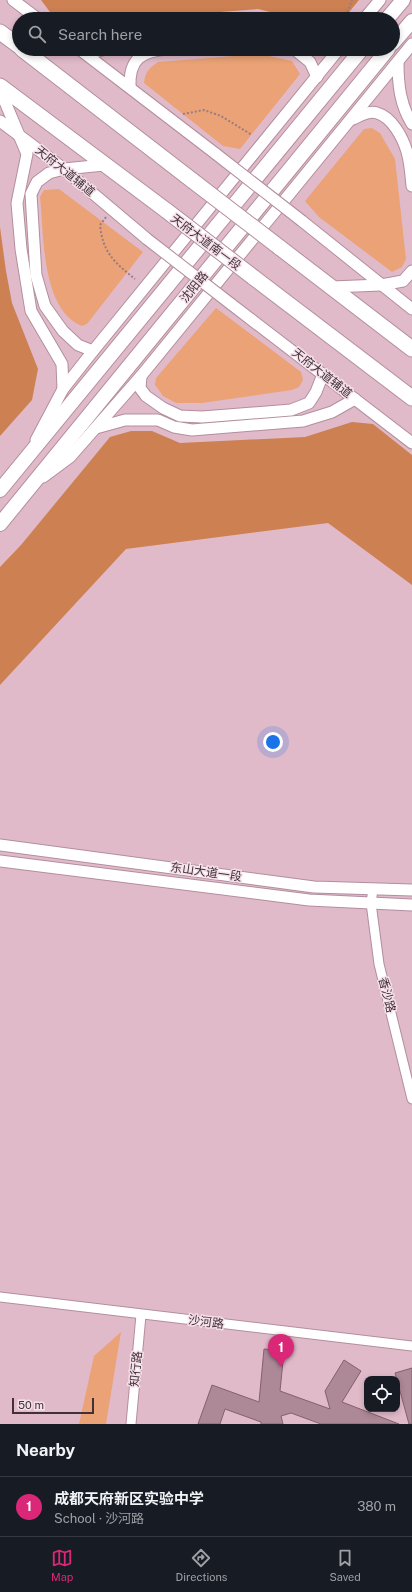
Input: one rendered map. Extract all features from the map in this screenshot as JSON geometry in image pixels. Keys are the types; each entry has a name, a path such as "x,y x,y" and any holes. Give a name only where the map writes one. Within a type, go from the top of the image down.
{"highway":[{"path":"0,32 12,41"},
{"path":"31,56 412,349"},
{"name":"天府大道南一段","path":"0,86 412,398"}],"main road":[{"path":"393,12 402,0"},
{"path":"400,36 412,21"},
{"name":"沈阳路","path":"0,490 356,56"},
{"name":"沈阳路","path":"0,524 382,56"}],"street":[{"path":"13,0 29,12"},
{"path":"370,12 380,0"},
{"path":"34,484 70,457 141,376 351,121 412,44"},
{"path":"88,56 302,221 412,309"},
{"path":"130,87 129,72 141,56"},
{"path":"303,56 310,62 317,77"},
{"path":"22,463 63,389 334,56"},
{"path":"398,62 398,87 404,110 412,124"},
{"path":"0,90 20,134 27,154 17,203 20,249 31,311 62,364 63,389"},
{"path":"351,121 364,113 377,113 391,123 400,135 408,152 412,186"},
{"name":"天府大道辅道","path":"0,121 20,134 64,169 147,239 412,442"},
{"path":"93,351 78,345 63,331 45,306 36,275 31,194 37,182 48,173 64,169 104,165"},
{"path":"332,287 381,285 403,281 412,271"},
{"path":"141,376 140,388 146,396 163,408 180,416 202,417 291,410 308,403 316,392 323,374"},
{"path":"96,428 124,420 158,420 174,427 192,430 303,421 332,412 355,399"},
{"name":"东山大道一段","path":"0,845 314,887 412,890"},
{"name":"东山大道一段","path":"0,861 309,900 412,905"},
{"name":"香沙路","path":"372,889 371,903 379,964 412,1099"},
{"name":"沙河路","path":"0,1297 141,1315 412,1346"},
{"name":"知行路","path":"130,1424 141,1315"}],"path":[{"path":"348,12 352,0"},
{"path":"183,114 204,110 221,116 252,135"},
{"path":"100,225 102,239 108,254 135,278"}],"shaded area":[{"path":"41,0 359,0 349,12 270,12 258,9 219,12 50,12"},
{"path":"234,56 269,56 292,61 300,74 240,149 223,146 144,83 145,76 148,71 158,62"},
{"path":"372,128 380,133 395,159 406,259 402,267 392,272 319,217 305,201 364,129"},
{"path":"59,189 143,252 87,324 82,326 69,317 59,304 52,288 47,269 40,197 44,190"},
{"path":"0,227 12,303 38,369 32,400 0,436"},
{"path":"216,308 301,372 303,380 299,387 292,390 202,403 176,403 163,396 155,385 156,378"},
{"path":"352,422 373,424 412,455 412,585 328,523 126,549 0,685 0,567 21,545 110,437 131,431 152,431 180,443 305,437"},
{"path":"121,1332 106,1424 79,1424 94,1356"}],"building":[{"path":"264,1349 284,1351 280,1391 330,1409 325,1391 344,1360 361,1371 342,1402 364,1410 364,1412 368,1412 399,1424 321,1424 291,1413 281,1416 283,1424 261,1424 261,1422 225,1409 220,1424 198,1424 212,1385 259,1402"},
{"path":"412,1368 412,1424 409,1424 400,1391 400,1376 396,1376 395,1373"}],"place":[{"name":"成都天府新区实验中学","path":"281,1367"}]}
